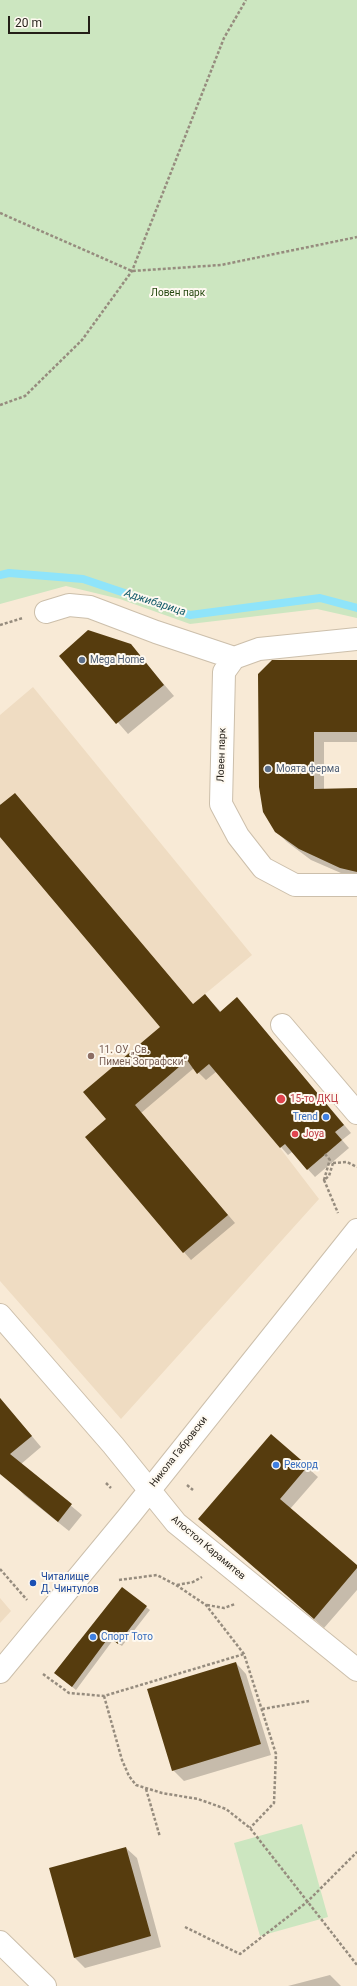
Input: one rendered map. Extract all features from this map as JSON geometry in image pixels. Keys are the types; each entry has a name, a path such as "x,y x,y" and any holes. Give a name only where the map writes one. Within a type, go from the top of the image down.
{"street":[{"path":"46,612 69,605 90,607 156,632 234,658 259,649 357,639"},
{"name":"Ловен парк","path":"234,658 224,672 221,804 238,836 263,868 295,885 357,885"},
{"path":"282,1025 357,1113"},
{"name":"Никола Габровски","path":"0,1672 149,1490 357,1230"},
{"name":"Апостол Карамитев","path":"0,1315 108,1439 176,1523 357,1670"},
{"path":"0,1942 45,1986"}],"path":[{"path":"0,405 25,396 82,340 132,271 224,38 246,0"},
{"path":"0,213 132,271 221,265 357,237"},
{"path":"325,1154 333,1163"},
{"path":"330,1159 324,1180 338,1214"},
{"path":"333,1163 347,1162 357,1167"},
{"path":"324,1180 329,1176 333,1163"},
{"path":"106,1483 111,1488"},
{"path":"187,1484 193,1490"},
{"path":"0,1569 27,1601"},
{"path":"119,1580 157,1575 176,1585 206,1605 244,1654 276,1754 274,1803 250,1828"},
{"path":"43,1674 69,1693 104,1696 244,1654"},
{"path":"104,1696 122,1760 129,1776 136,1786 198,1799 226,1809 250,1828 357,1966"},
{"path":"262,1709 309,1702"},
{"path":"146,1788 160,1837"},
{"path":"185,1927 240,1954 307,1902 357,1852"}],"shaded area":[{"name":"11. ОУ „Св. Пимен Зографски“","path":"33,687 252,955 193,1004 177,1048 197,1073 209,1064 280,1148 319,1199 121,1419 0,1281 0,715"},
{"path":"0,1598 11,1611 0,1623"}],"green space":[{"name":"Ловен парк","path":"0,0 357,0 357,618 317,609 190,624 120,599 66,586 0,604"},
{"path":"302,1824 328,1917 260,1936 234,1843"}],"building":[{"path":"88,630 131,644 164,685 116,724 59,656"},
{"path":"272,660 357,660 357,732 314,732 314,789 357,788 357,872 340,868 299,849 275,832 263,812 259,787 258,674"},
{"path":"15,793 193,1004 205,994 220,1012 237,997 344,1125 335,1132 342,1140 307,1170 285,1144 280,1148 209,1064 197,1074 187,1060 135,1105 228,1215 183,1253 85,1137 106,1119 83,1092 160,1027 0,837 0,805"},
{"path":"0,1398 32,1436 10,1454 72,1504 58,1522 0,1474"},
{"path":"271,1434 308,1466 280,1499 357,1565 357,1568 314,1619 198,1519"},
{"path":"122,1587 147,1606 118,1644 109,1637 72,1687 54,1673"},
{"path":"236,1662 261,1744 172,1771 147,1689"},
{"path":"126,1847 151,1936 74,1958 49,1868"}],"waterway":[{"name":"Аджибарица","path":"0,575 9,573 83,579 190,615 320,598 357,608"}],"place":[{"name":"Mega Home","path":"82,660"},
{"name":"Моята ферма","path":"268,769"},
{"name":"11. ОУ „Св. Пимен Зографски“","path":"91,1056"},
{"name":"15-то ДКЦ","path":"281,1099"},
{"name":"Trend","path":"326,1117"},
{"name":"Joya","path":"295,1134"},
{"name":"Рекорд","path":"276,1465"},
{"name":"Читалище Д. Чинтулов","path":"33,1583"},
{"name":"Спорт Тото","path":"93,1637"}]}
